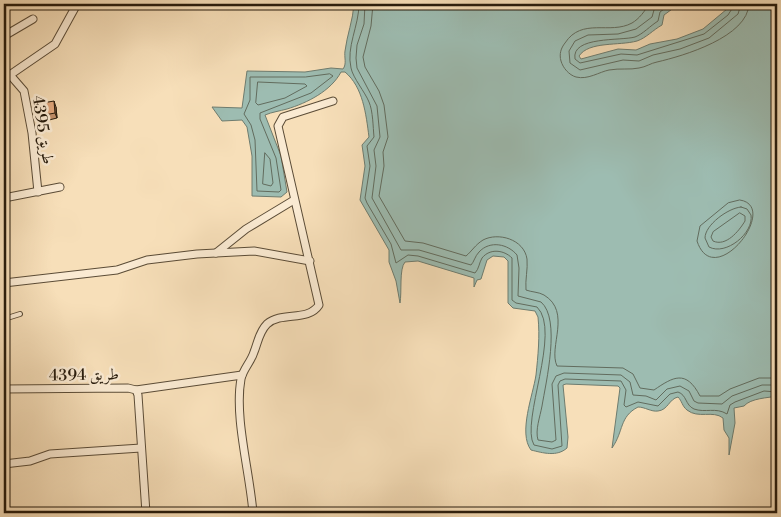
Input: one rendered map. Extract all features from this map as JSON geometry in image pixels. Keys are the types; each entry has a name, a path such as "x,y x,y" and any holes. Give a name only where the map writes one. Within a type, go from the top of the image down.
{"street":[{"path":"7,77 55,44 77,4"},
{"path":"4,36 33,19"},
{"name":"طريق 4395","path":"7,77 24,91 32,134 38,192"},
{"path":"253,513 240,414 242,375 266,325 283,317 310,314 319,305 278,132 279,121 287,115 332,101"},
{"path":"4,198 60,187"},
{"path":"216,253 246,229 294,200"},
{"path":"4,283 117,270 147,260 216,253 254,251 310,261"},
{"path":"136,390 242,375"},
{"name":"طريق 4394","path":"4,389 136,390 146,513"},
{"path":"4,464 30,460 50,454 141,448"},
{"path":"50,513 88,513"}],"lane":[{"path":"4,319 20,314"}],"water":[{"path":"354,4 679,4 664,15 662,25 643,38 637,41 590,48 579,56 581,59 618,49 636,50 650,44 677,39 703,29 733,4 777,4 777,396 755,400 744,406 734,408 735,423 729,455 729,438 724,430 723,418 715,415 691,413 685,408 678,397 658,411 638,407 632,411 625,420 612,448 620,388 618,386 566,384 563,385 568,437 567,448 559,453 531,450 527,443 526,424 536,375 539,339 538,317 535,311 513,308 508,303 508,261 504,257 493,256 487,260 481,279 477,280 474,287 474,278 418,261 405,262 401,275 400,303 396,281 389,262 389,250 360,200 365,166 362,145 369,137 360,93 345,72 341,72 331,85 310,100 265,115 281,156 287,192 281,197 252,196 252,156 247,127 242,120 222,121 212,107 242,108 247,71 305,72 331,68 343,69"}],"building":[{"path":"54,101 55,113 39,116 37,104"}]}
